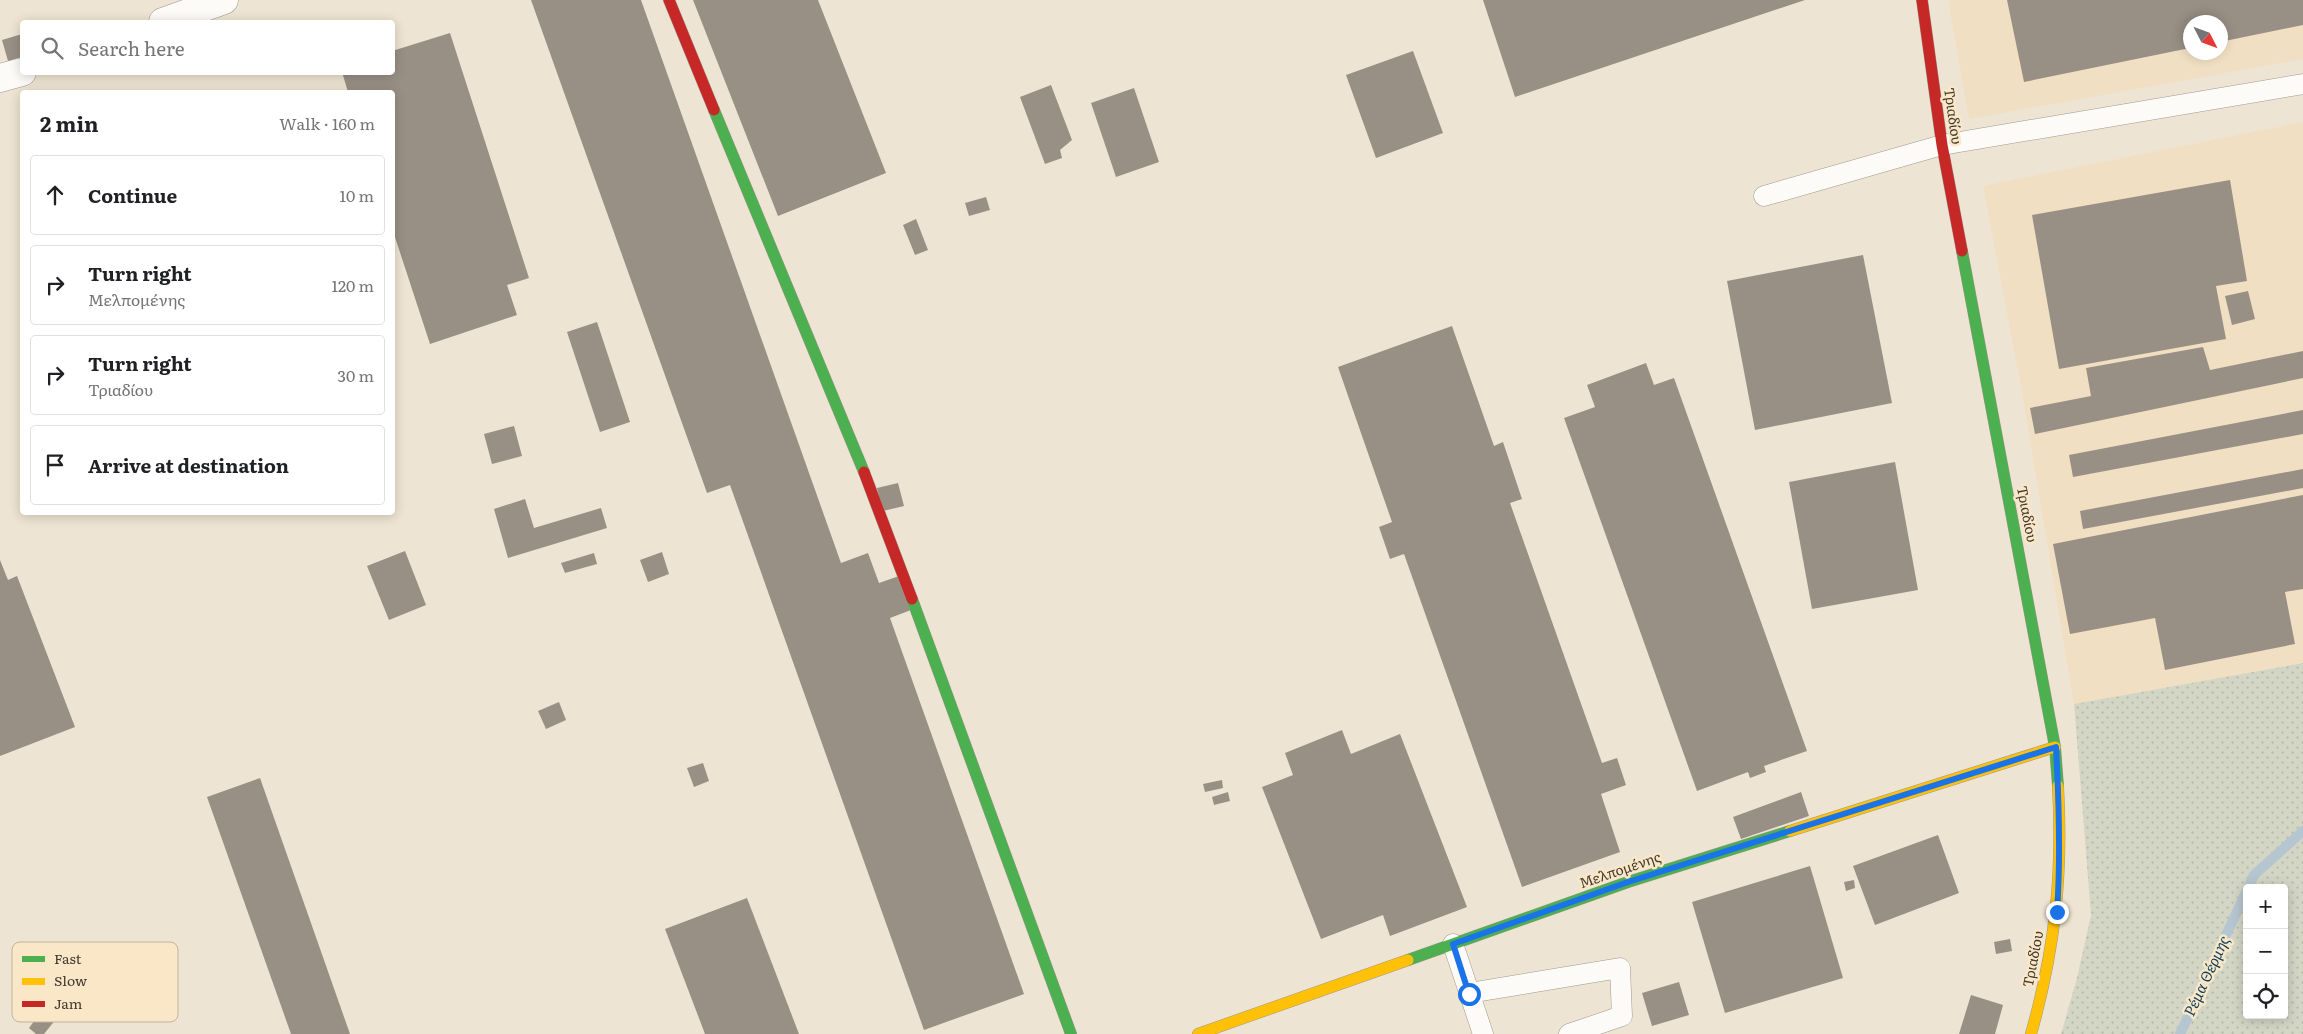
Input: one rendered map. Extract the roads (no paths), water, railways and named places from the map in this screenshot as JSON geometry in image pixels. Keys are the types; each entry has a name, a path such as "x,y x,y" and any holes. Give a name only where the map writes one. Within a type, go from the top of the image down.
{"street":[{"path":"169,20 224,0"},
{"path":"669,0 878,507 1071,1034"},
{"name":"Τριαδίου","path":"1922,0 1942,145 2056,747 2060,823 2060,869 2057,912 2052,947 2031,1034"},
{"path":"0,78 20,73"},
{"name":"Μελπομένης","path":"1198,1034 1637,879 2056,747"}],"lane":[{"path":"1764,196 1942,145 2303,84"},
{"path":"1453,944 1483,1034"},
{"path":"1469,994 1620,968 1622,1016 1569,1034"}],"waterway":[{"name":"Ρέμα Θέρμης","path":"2250,884 2254,875 2303,831"},
{"name":"Ρέμα Θέρμης","path":"2180,1034 2243,899"}]}
